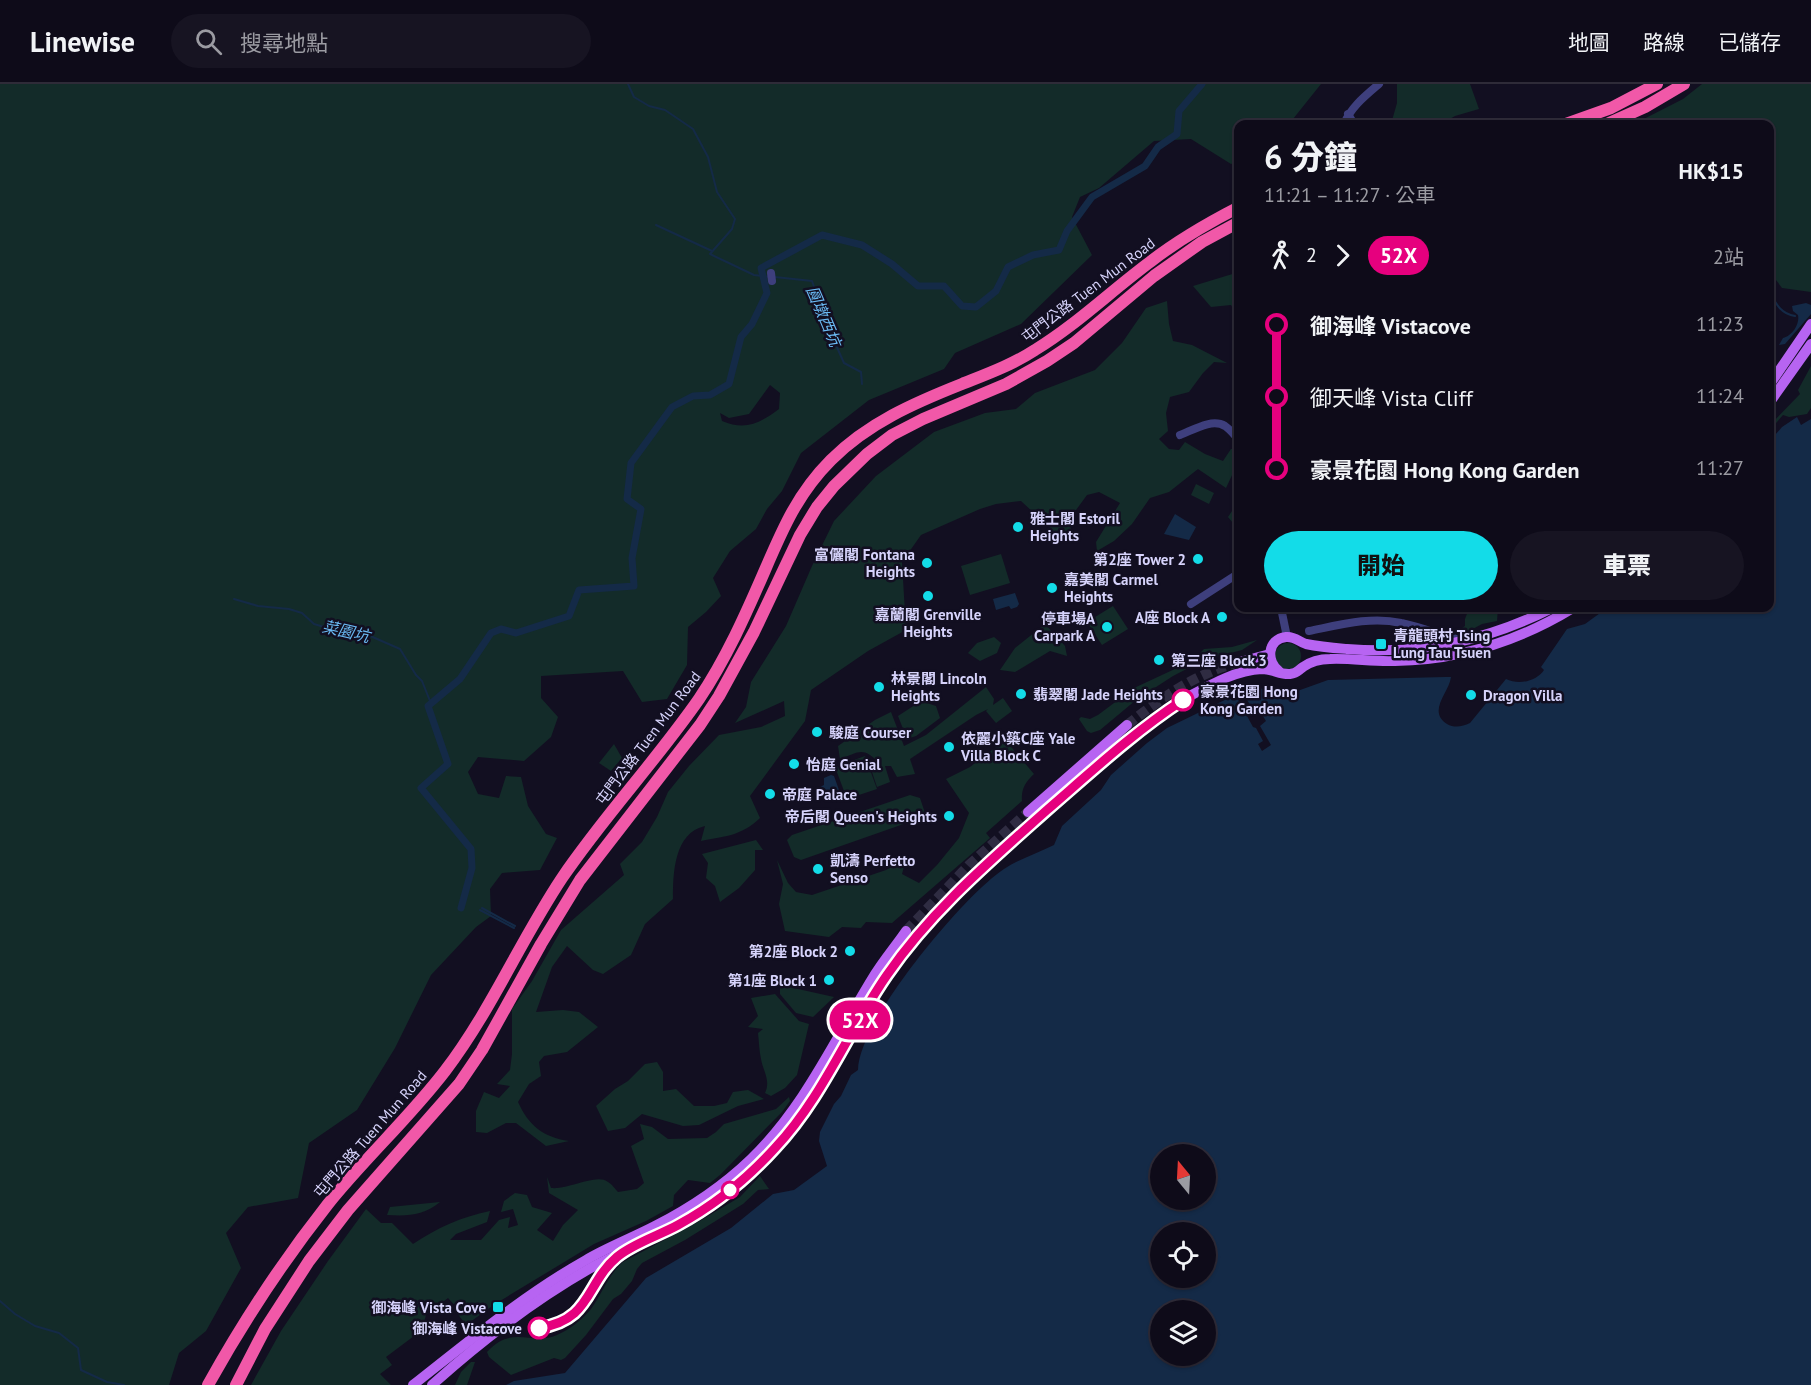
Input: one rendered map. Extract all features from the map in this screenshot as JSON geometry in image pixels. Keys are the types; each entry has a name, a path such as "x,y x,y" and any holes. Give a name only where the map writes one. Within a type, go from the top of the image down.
{"highway":[{"path":"1577,120 1618,105 1657,84"},
{"path":"1616,120 1645,107 1684,84"},
{"name":"屯門公路 Tuen Mun Road","path":"208,1385 235,1336 292,1251 329,1202 426,1094 458,1054 531,926 566,873 597,829 682,723 702,694 735,635 793,509 828,463 860,436 891,415 997,370 1035,350 1188,234 1234,210"},
{"name":"屯門公路 Tuen Mun Road","path":"236,1385 265,1329 309,1261 348,1210 459,1084 482,1050 579,880 700,725 719,696 754,632 800,535 817,507 834,486 867,454 892,435 923,419 1006,384 1047,361 1074,343 1154,276 1202,242 1234,225"}],"main road":[{"path":"1774,378 1811,324"},
{"path":"1774,396 1811,344"},
{"path":"1303,643 1357,650 1408,649 1466,641 1507,628 1543,612"},
{"path":"432,1385 496,1332 548,1296 594,1266 690,1218 716,1201 753,1171 777,1146 804,1112 882,982 928,923 988,862 1127,741 1185,699 1217,682 1258,669 1284,674 1295,673 1304,666 1326,659 1395,662 1462,654 1514,638 1566,612"},
{"path":"1279,672 1272,664 1270,654 1276,642 1287,637 1299,639 1303,643 1307,654 1304,666"},
{"path":"1236,663 1270,654"},
{"path":"1028,812 1127,725"},
{"path":"414,1385 471,1338 542,1288 586,1260 692,1206 741,1168 774,1135 806,1093 873,976 906,931"}],"street":[{"path":"1346,120 1348,114 1379,84"},
{"path":"1348,114 1352,120"},
{"path":"1180,435 1213,423 1222,424 1234,434"},
{"path":"1191,604 1234,576"},
{"path":"1282,612 1287,637"},
{"path":"1313,631 1383,620 1466,641"},
{"path":"1401,623 1411,629 1414,636 1414,642 1408,649"},
{"path":"1089,758 1095,760 1101,758 1127,741"}],"green space":[{"path":"0,84 1321,84 1292,120 1234,120 1234,163 1231,164 1191,139 1154,141 1099,188 1080,197 1072,217 1092,255 1021,324 955,353 944,369 869,400 801,453 782,491 767,509 756,529 730,551 713,578 721,596 688,627 687,665 667,699 642,702 623,671 541,676 541,698 558,717 551,737 524,761 478,757 468,772 478,794 499,798 506,776 521,777 528,806 546,834 557,838 540,870 502,873 490,889 491,916 476,927 431,975 395,1048 357,1110 309,1143 298,1198 248,1207 226,1233 241,1268 206,1331 179,1353 169,1385 0,1385","holes":["770,385 780,393 779,409 759,422 746,425 722,421 720,413 729,418 749,414"]},
{"path":"1397,84 1470,84 1479,109 1448,120 1392,120 1397,103"},
{"path":"1702,84 1811,84 1811,292 1782,288 1774,277 1774,120 1642,120 1683,99"},
{"path":"1234,274 1234,310 1231,305 1211,307 1193,286"},
{"path":"1167,301 1173,341 1192,345 1227,363 1214,362 1189,392 1170,397 1166,413 1168,431 1159,439 1169,449 1179,450 1185,442 1223,461 1231,449 1234,449 1234,471 1226,488 1198,469 1169,492 1150,498 1132,524 1114,541 1097,551 1096,542 1120,503 1099,492 1087,495 1068,521 1076,541 1063,540 1021,501 996,504 980,509 921,535 902,562 906,630 868,651 811,690 805,721 750,796 760,818 740,832 726,836 701,841 705,826 695,830 687,837 677,855 673,899 645,924 631,955 603,974 593,970 567,946 552,967 536,1012 563,1010 579,1012 598,1027 567,1052 544,1056 539,1062 541,1076 529,1084 518,1102 527,1118 538,1129 552,1137 569,1141 546,1146 516,1123 506,1123 487,1133 476,1132 476,1111 484,1092 499,1098 510,1086 497,1084 510,1070 512,1009 532,981 561,930 624,875 620,864 642,842 668,792 719,735 761,727 785,716 784,701 735,723 746,707 751,682 786,626 834,521 876,476 934,432 985,413 1016,409 1035,393 1095,370 1122,343 1146,308"},
{"path":"1811,366 1811,408 1807,414 1789,417 1783,415 1774,425 1774,421 1800,394 1798,390"},
{"path":"1196,484 1214,493 1209,504 1191,495"},
{"path":"1234,508 1234,536 1232,534 1233,523 1228,517"},
{"path":"1001,554 1010,583 970,595 961,566"},
{"path":"1113,606 1128,629 1102,645 1087,622"},
{"path":"1468,612 1498,612 1497,621 1482,624 1467,632 1458,631 1465,626"},
{"path":"1045,624 1065,646 1067,656 1050,651 1015,672 1000,670 1015,648"},
{"path":"994,637 1001,643 997,653 980,661 968,653 977,643"},
{"path":"1257,640 1242,650 1204,660 1173,676 1136,700 1100,730 1091,733 1087,731 1079,719 1081,717 1090,719 1098,715 1134,688 1192,661 1204,649 1232,647"},
{"path":"1288,643 1298,646 1301,656 1298,666 1288,669 1278,666 1275,656 1278,646"},
{"path":"986,687 994,699 993,705 1003,698 1012,711 996,723 986,711 988,709 976,715 910,759 915,774 897,777 891,766 885,766 890,782 877,787 870,766 879,763 869,754 861,752 840,759 838,746 875,720 891,712 904,746 926,735"},
{"path":"921,701 936,706 940,718 916,736 907,739 898,716"},
{"path":"1007,742 1034,774 1024,786 1022,801 986,833 990,838 892,923 866,922 861,928 842,927 829,937 785,931 779,904 783,884 777,860 788,883 796,892 812,895 886,870 906,859 902,874 919,883 959,838 969,813 946,779 970,767 1001,743"},
{"path":"614,744 622,758 611,771 599,763"},
{"path":"865,756 877,789 847,799 835,767"},
{"path":"910,795 920,798 925,813 918,819 801,860 794,857 787,840 792,835"},
{"path":"756,840 763,850 755,850 755,870 739,888 720,902 715,886 706,878 708,863 702,854"},
{"path":"780,985 834,997 813,1017 796,1013 780,994"},
{"path":"775,994 799,1021 809,1024 797,1075 785,1088 771,1096 765,1093 767,1080 760,1052 758,1033 763,1029 748,1027 758,1016 751,998"},
{"path":"657,1062 663,1072 663,1091 676,1089 694,1106 714,1106 727,1103 733,1092 748,1090 764,1099 738,1106 699,1125 683,1126 642,1114 625,1128 608,1131 596,1106 628,1081 645,1064"},
{"path":"789,1097 790,1101 782,1112 720,1175 710,1183 688,1180 674,1195 673,1206 646,1221 594,1244 495,1304 466,1325 457,1313 458,1309 448,1298 426,1315 422,1330 386,1357 392,1365 380,1374 391,1385 251,1385 281,1331 366,1209 381,1223 392,1223 413,1244 450,1224 490,1211 487,1222 456,1234 450,1240 481,1240 499,1220 510,1217 508,1228 518,1225 513,1209 501,1212 504,1201 515,1193 527,1195 532,1207 552,1213 537,1230 553,1241 563,1225 578,1210 549,1193 547,1177 551,1188 566,1187 597,1179 608,1182 618,1192 637,1189 644,1183 631,1146 644,1139 640,1124 652,1127 668,1139 707,1138 724,1124 776,1109"},
{"path":"760,1176 769,1189 758,1190 743,1204 685,1240 642,1263 632,1281 621,1294 613,1299 565,1358 561,1360 554,1358 511,1375 489,1357 487,1352 505,1339 513,1337 548,1338 571,1327 591,1309 609,1279 623,1262 740,1197"},
{"path":"440,1202 428,1210 415,1214 387,1215 390,1207"},
{"path":"471,1362 475,1362 467,1385 455,1385 461,1372"}],"water":[{"path":"1806,303 1811,305 1811,314 1785,344 1779,345 1783,338 1797,326 1798,315 1793,311 1792,306"},
{"path":"1797,417 1801,425 1811,419 1811,1385 506,1385 514,1381 565,1373 646,1278 731,1228 773,1194 794,1190 827,1166 819,1141 820,1132 851,1075 858,1070 863,1049 875,1022 916,961 940,931 986,883 1010,865 1054,845 1062,826 1101,790 1111,775 1167,728 1250,689 1259,688 1289,694 1328,680 1445,677 1451,677 1439,713 1441,719 1447,724 1461,726 1470,723 1506,679 1516,682 1526,681 1541,674 1544,670 1541,667 1567,629 1585,624 1602,612 1774,612 1774,436 1782,427"},
{"path":"1175,514 1196,527 1189,540 1164,534"},
{"path":"1015,593 1019,604 1017,607 1011,609 1009,606 996,610 993,599"},
{"path":"834,776 839,790 824,798 819,794 820,787 824,785 824,778"}],"pier":[{"path":"1240,689 1256,714 1261,713 1266,721 1260,726 1271,745 1262,751 1258,744 1263,741 1234,692"}],"waterway":[{"name":"圓墩西坑","path":"628,84 634,97 649,106 665,110 693,129 708,157 717,192 735,219 732,229 710,254 754,275 770,277"},
{"path":"461,908 472,868 471,849 421,788 448,764 428,706 460,679 491,633 501,629 516,633 569,616 579,590 634,586 632,558 641,509 627,499 631,463 672,407 693,396 710,395 729,384 741,337 752,324 767,293 761,268 822,235 862,245 892,264 918,286 944,286 962,306 976,307 996,291 1008,267 1033,255 1059,250 1067,231 1092,197 1145,166 1158,147 1177,134 1179,111 1202,84"},
{"path":"656,225 712,251"},
{"name":"圓墩西坑","path":"775,277 812,281 844,363 861,372 862,384"},
{"path":"1774,300 1783,311 1795,316"},
{"name":"菜園坑","path":"234,599 258,606 289,609 302,613 314,624 351,635 368,635 400,649 422,681 430,701"},
{"path":"482,908 515,926"},
{"path":"480,910 514,928"},
{"path":"0,1301 15,1314 35,1326 59,1333 78,1348 81,1370 107,1382 124,1385"}],"tunnel":[{"path":"1127,725 1178,688 1236,663"},
{"path":"906,931 969,865 1028,812"}],"bus line":[{"name":"52X","path":"539,1328 564,1320 579,1309 616,1257 703,1210 753,1171 787,1134 809,1105 887,975 951,898 988,862 1095,768 1183,700"}],"place":[{"name":"雅士閣 Estoril Heights","path":"1018,527"},
{"name":"第2座 Tower 2","path":"1198,559"},
{"name":"富儷閣 Fontana Heights","path":"927,563"},
{"name":"嘉美閣 Carmel Heights","path":"1052,588"},
{"name":"嘉蘭閣 Grenville Heights","path":"928,596"},
{"name":"A座 Block A","path":"1222,617"},
{"name":"停車場A Carpark A","path":"1107,627"},
{"name":"青龍頭村 Tsing Lung Tau Tsuen","path":"1381,644"},
{"name":"第三座 Block 3","path":"1159,660"},
{"name":"林景閣 Lincoln Heights","path":"879,687"},
{"name":"翡翠閣 Jade Heights","path":"1021,694"},
{"name":"Dragon Villa","path":"1471,695"},
{"name":"豪景花園 Hong Kong Garden","path":"1183,700"},
{"name":"駿庭 Courser","path":"817,732"},
{"name":"依麗小築C座 Yale Villa Block C","path":"949,747"},
{"name":"怡庭 Genial","path":"794,764"},
{"name":"帝庭 Palace","path":"770,794"},
{"name":"帝后閣 Queen's Heights","path":"949,816"},
{"name":"凱濤 Perfetto Senso","path":"818,869"},
{"name":"第2座 Block 2","path":"850,951"},
{"name":"第1座 Block 1","path":"829,980"},
{"name":"御海峰 Vista Cove","path":"498,1307"},
{"name":"御海峰 Vistacove","path":"539,1328"}]}
